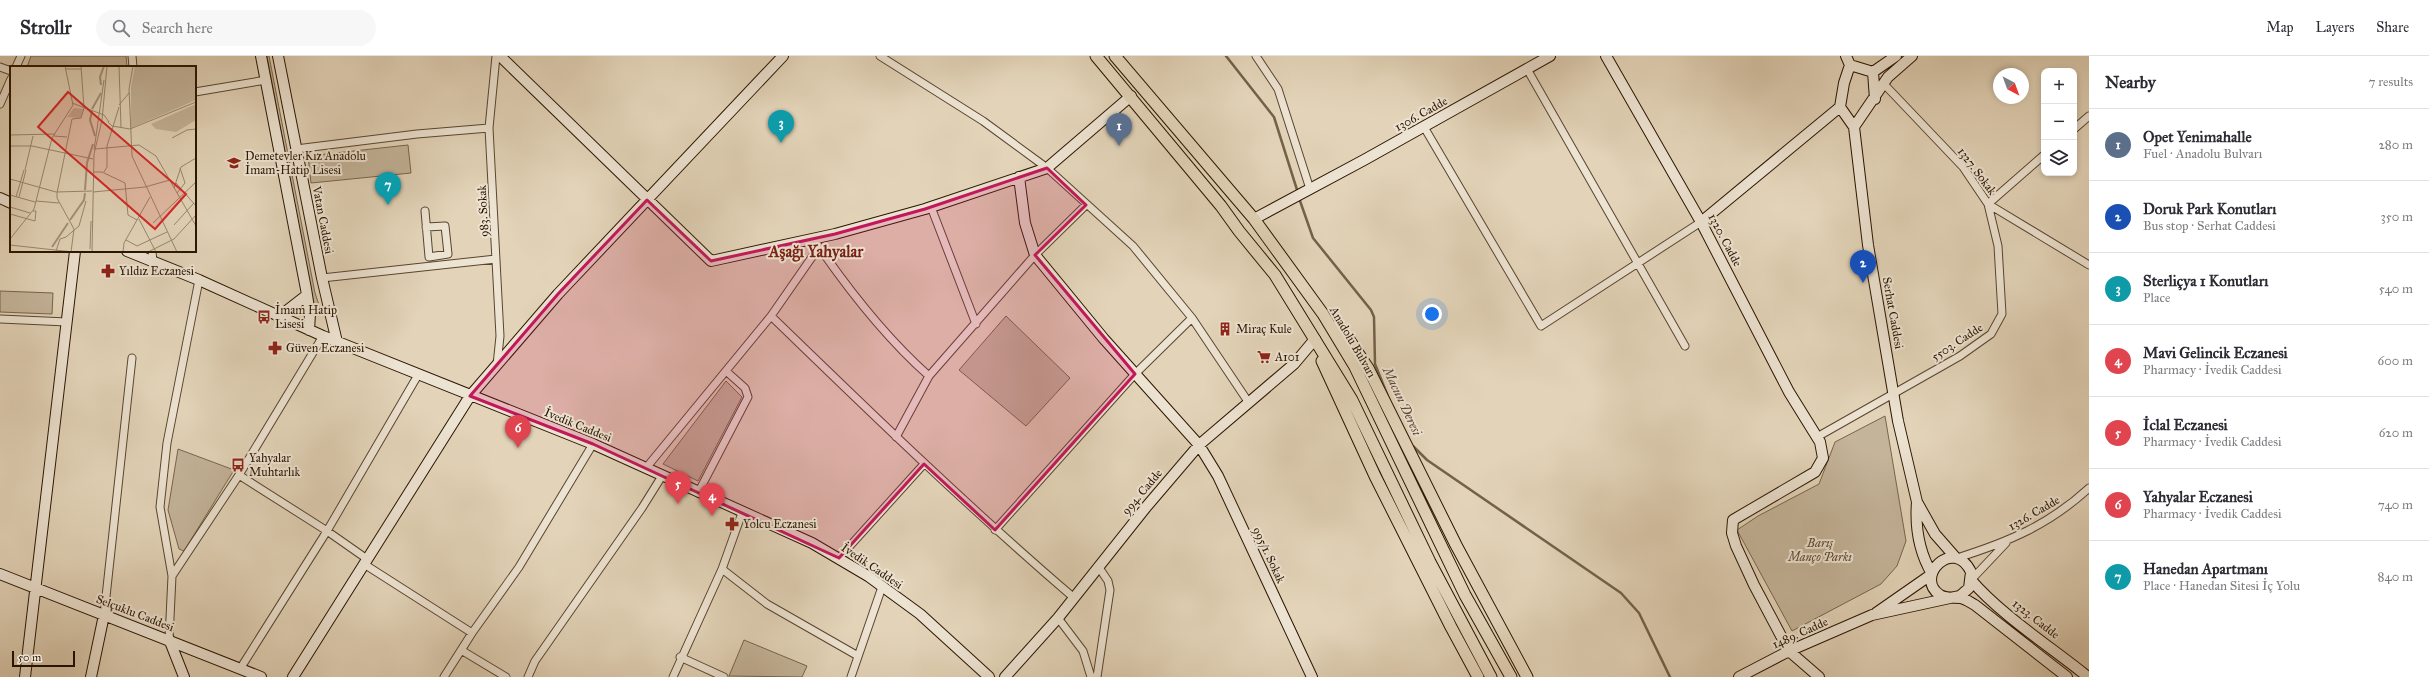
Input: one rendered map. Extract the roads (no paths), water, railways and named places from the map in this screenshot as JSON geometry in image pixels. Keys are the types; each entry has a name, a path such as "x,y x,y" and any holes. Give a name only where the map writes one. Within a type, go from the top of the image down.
{"main road":[{"path":"1096,56 1131,96 1275,275 1352,400 1430,562 1491,677"},
{"name":"Anadolu Bulvarı","path":"1115,56 1254,219 1322,314 1355,367 1465,595 1511,677"},
{"path":"1322,314 1350,341 1368,368 1456,545 1527,677"},
{"path":"1315,339 1329,378 1375,476 1451,627 1478,677"}],"street":[{"path":"16,66 21,56"},
{"path":"132,56 133,66"},
{"path":"261,56 310,314 309,330"},
{"name":"Vatan Caddesi","path":"278,56 322,278 337,342"},
{"name":"983. Sokak","path":"496,56 489,128 500,336 497,366"},
{"path":"500,56 711,261 817,243 1047,168 1131,96"},
{"path":"293,677 470,396 558,294 783,56"},
{"path":"880,56 983,121 1047,168 1086,205 1133,246 1192,318 1249,403"},
{"path":"1256,56 1278,89 1307,190"},
{"name":"1306. Cadde","path":"1254,219 1424,127 1550,56"},
{"name":"1320. Cadde","path":"1606,56 1701,222 1789,392 1817,437 1823,458 1815,472 1733,520 1732,533 1754,584 1789,651"},
{"path":"1873,72 1896,56"},
{"path":"1854,128 1886,80 1912,56"},
{"path":"1424,127 1541,326 1701,222 1840,107 1848,60 1873,72"},
{"path":"0,67 10,71"},
{"path":"1527,69 1685,346"},
{"path":"1873,72 1874,99"},
{"path":"196,92 266,80"},
{"name":"1327. Sokak","path":"1886,80 1963,167 1988,204 2089,264"},
{"path":"0,104 10,81"},
{"name":"Serhat Caddesi","path":"1840,107 1854,128 1868,245 1893,394 1917,502"},
{"path":"2077,126 2089,116"},
{"path":"296,149 417,134 489,128"},
{"path":"1988,204 2041,158"},
{"path":"1019,177 1025,223 1035,255"},
{"path":"0,198 10,203"},
{"name":"5503. Cadde","path":"1817,437 1960,356 1991,334 2002,314 1998,246 1988,204"},
{"path":"896,437 929,376 1035,255 1086,205"},
{"path":"931,207 976,324"},
{"path":"425,212 426,227 429,257 448,254 445,226 426,227"},
{"path":"646,468 772,316 817,243"},
{"path":"817,243 851,293 908,357 929,376"},
{"path":"25,677 34,588 75,252"},
{"name":"İvedik Caddesi","path":"129,252 199,280 322,336 593,444 742,513 812,543 839,558 882,587 944,635 989,677"},
{"path":"152,252 153,262"},
{"name":"995/1. Sokak","path":"1035,255 1136,374 1199,445 1218,476 1312,677"},
{"path":"322,278 496,258"},
{"path":"184,677 169,640 172,576 160,507 167,443 199,280"},
{"path":"280,316 306,295"},
{"path":"772,316 924,464 995,530 1073,597"},
{"path":"995,530 1136,374 1192,318"},
{"path":"0,319 66,322"},
{"path":"172,576 239,475 322,336"},
{"name":"994. Cadde","path":"1005,677 1058,618 1098,566 1199,445 1294,364 1315,339"},
{"path":"91,677 104,615 132,358"},
{"path":"698,493 748,397 745,388 726,371"},
{"path":"240,669 328,531 418,375"},
{"path":"444,677 472,632 519,567 593,444"},
{"path":"839,558 924,464"},
{"path":"239,475 328,531 365,561 472,632"},
{"path":"528,677 535,661 642,508 662,476"},
{"name":"1326. Cadde","path":"2008,542 2068,507 2089,488"},
{"path":"1917,502 1935,534 1957,558 1968,566 1971,580 1969,588 1963,594 1950,598"},
{"path":"1917,502 1915,523 1926,563 1932,574 1935,590 1950,598 1962,598 1990,615 2067,677"},
{"path":"673,677 680,658 722,569 742,513"},
{"path":"1932,574 1939,562 2008,542"},
{"path":"1971,580 2008,542"},
{"path":"1097,677 1110,590 1108,581 1098,566"},
{"path":"722,569 772,607 858,656"},
{"name":"Selçuklu Caddesi","path":"0,574 261,677"},
{"name":"1489. Cadde","path":"1739,677 1789,651 1872,615 1932,574"},
{"name":"1323. Cadde","path":"1971,580 1984,594 2008,614 2088,677"},
{"path":"851,677 882,587"},
{"name":"1489. Cadde","path":"1872,615 1950,598"},
{"path":"1058,618 1083,651 1091,677"},
{"path":"461,650 506,677"},
{"path":"1789,651 1819,677"},
{"path":"680,658 724,677"}],"waterway":[{"name":"Macun Deresi","path":"1226,56 1274,117 1298,193"},
{"name":"Macun Deresi","path":"1299,198 1313,238 1371,310 1374,317 1375,364 1389,399"},
{"name":"Macun Deresi","path":"1413,446 1427,460 1621,593 1639,613 1670,677"}],"place":[{"name":"Sterliçya 1 Konutları","path":"781,143"},
{"name":"Opet Yenimahalle","path":"1119,146"},
{"name":"Demetevler Kız Anadolu İmam-Hatip Lisesi","path":"234,163"},
{"name":"Hanedan Apartmanı","path":"388,205"},
{"name":"Yıldız Eczanesi","path":"108,271"},
{"name":"Doruk Park Konutları","path":"1863,283"},
{"name":"İmam Hatip Lisesi","path":"264,317"},
{"name":"Miraç Kule","path":"1225,329"},
{"name":"Güven Eczanesi","path":"275,348"},
{"name":"A101","path":"1264,357"},
{"name":"Yahyalar Eczanesi","path":"518,448"},
{"name":"Yahyalar Muhtarlık","path":"238,465"},
{"name":"İclal Eczanesi","path":"678,504"},
{"name":"Mavi Gelincik Eczanesi","path":"712,516"},
{"name":"Yolcu Eczanesi","path":"732,524"}],"district":[{"name":"Aşağı Yahyalar","path":"816,251"}],"park label":[{"name":"Barış Manço Parkı","path":"1820,550"}]}
